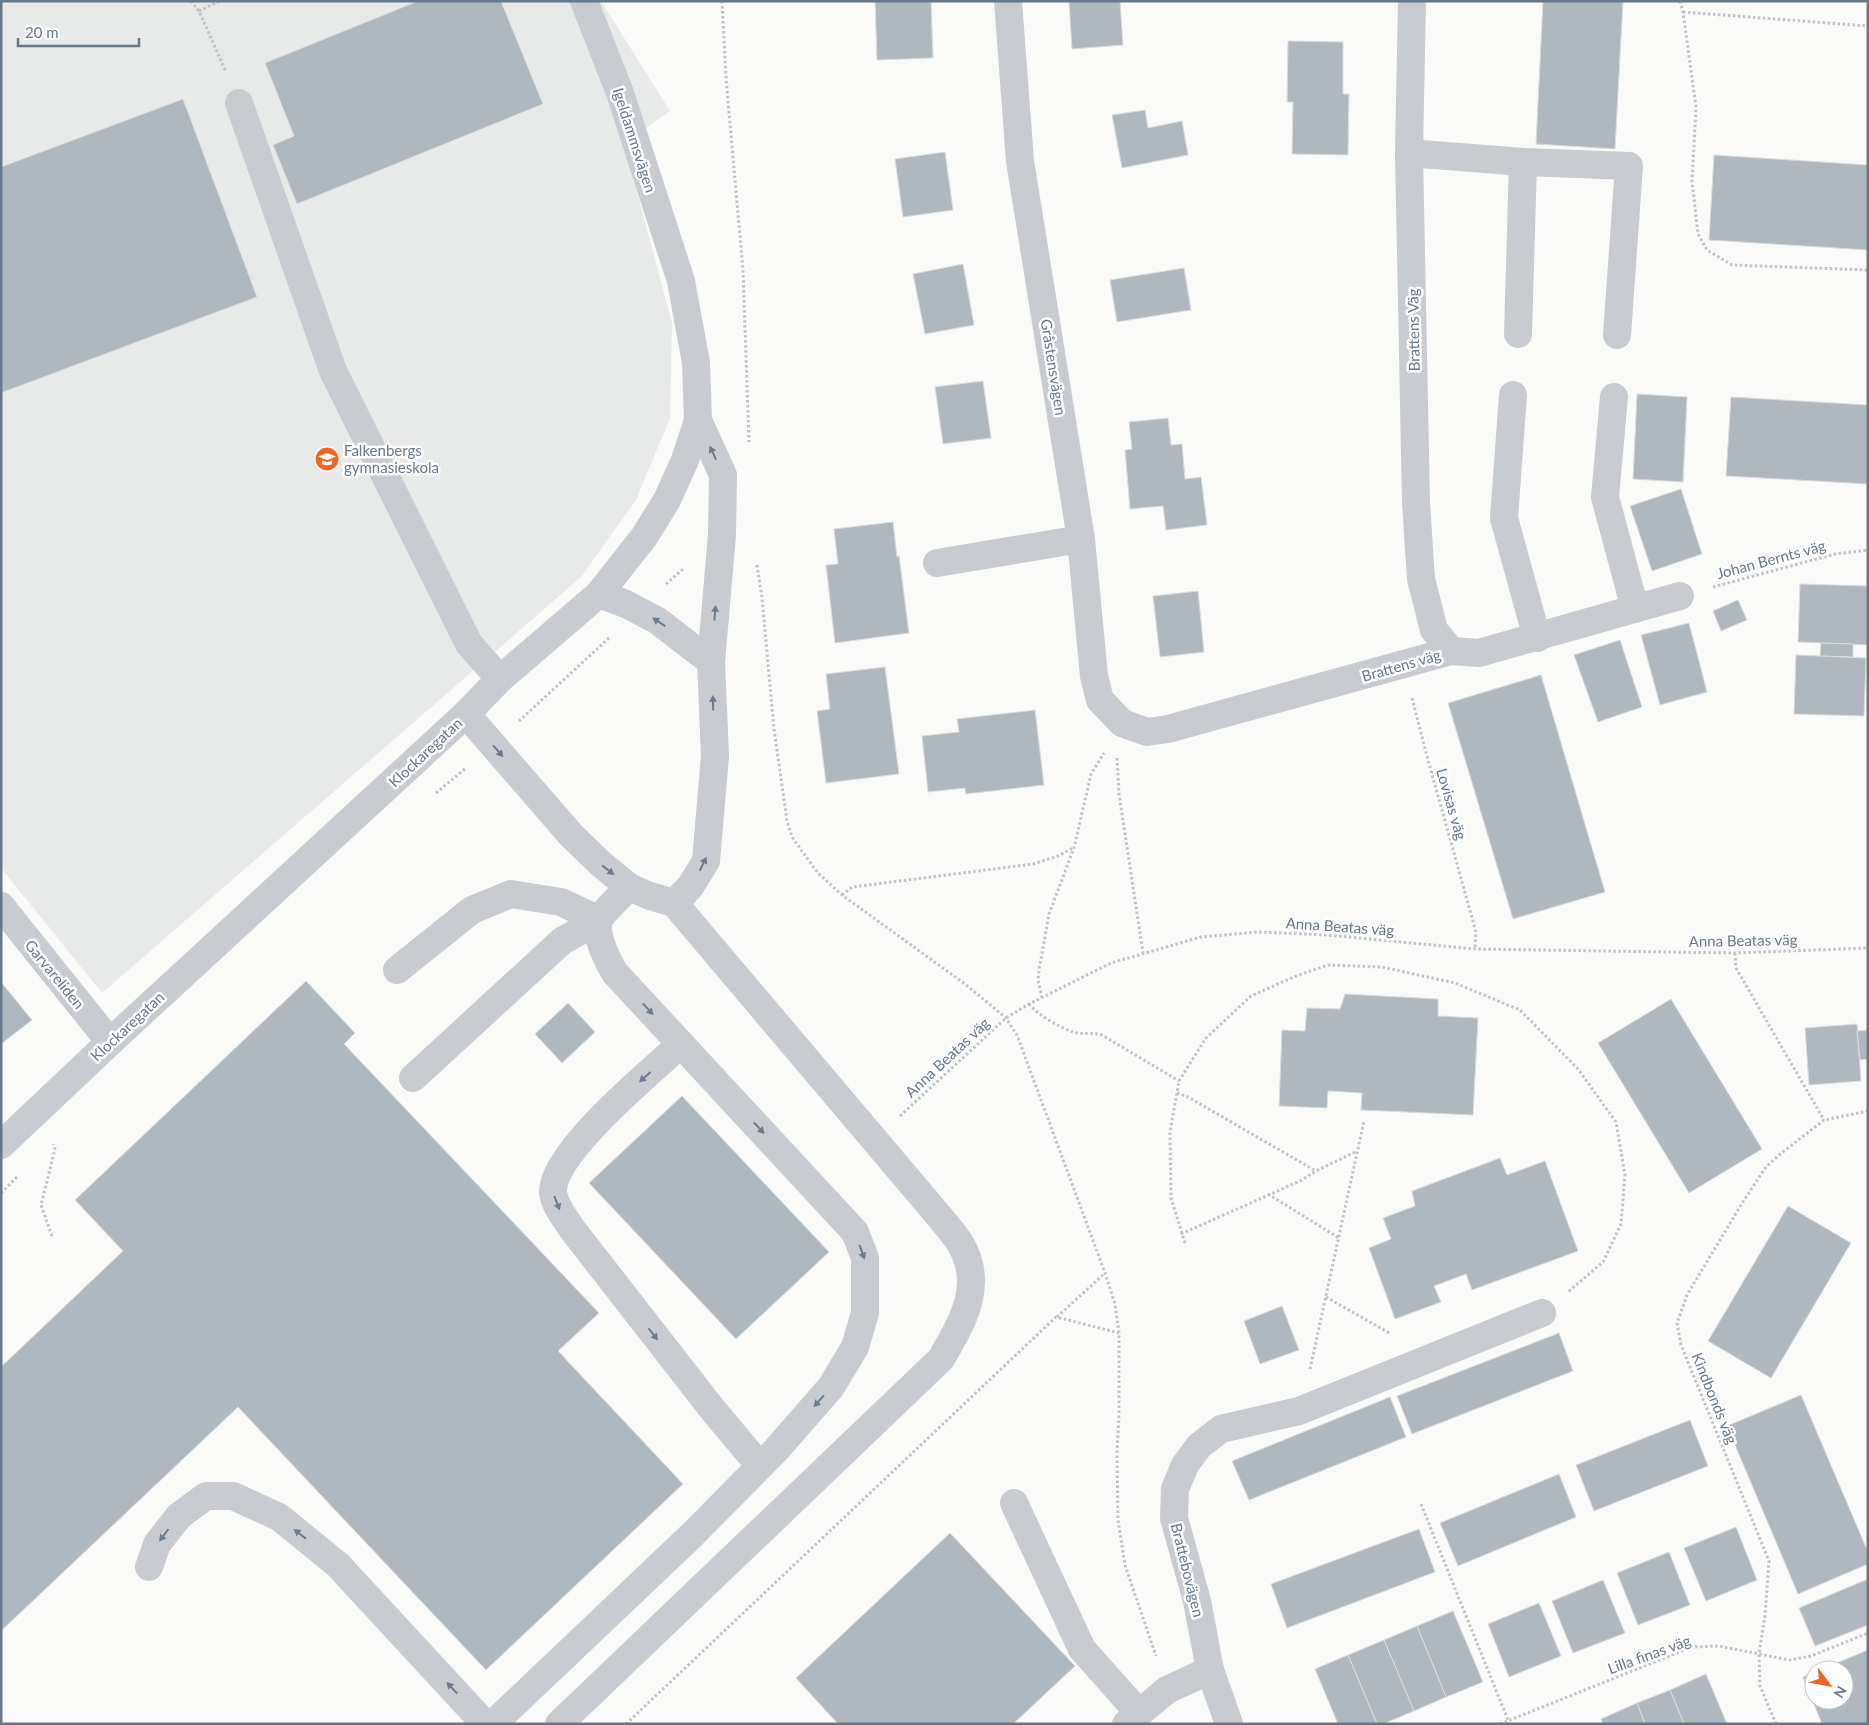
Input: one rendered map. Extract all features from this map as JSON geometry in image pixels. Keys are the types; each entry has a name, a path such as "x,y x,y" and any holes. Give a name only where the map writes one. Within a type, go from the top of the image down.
{"street":[{"name":"Igeldammsvägen","path":"584,1 620,94 682,280"},
{"name":"Gråstensvägen","path":"1008,1 1020,161 1081,539 1094,676 1100,700 1122,723"},
{"name":"Brattens Väg","path":"1412,1 1409,153 1416,503 1420,579 1434,630 1451,651"},
{"path":"239,103 333,371 469,644 500,679"},
{"path":"1409,153 1523,162 1628,166 1617,335"},
{"path":"1518,334 1523,162"},
{"name":"Klockaregatan","path":"1,1146 110,1042 466,714 500,679 599,594 644,537 667,500 685,460 698,420 696,363 682,280"},
{"path":"1513,395 1504,518 1537,638"},
{"path":"1614,398 1605,497 1635,609"},
{"path":"674,903 690,887 706,861 715,756 711,662 722,535 723,475 698,420"},
{"path":"937,563 1081,539"},
{"path":"599,594 626,604 658,621 711,662"},
{"name":"Brattens väg","path":"1122,723 1147,732 1168,729 1451,651 1479,653 1537,638 1680,596"},
{"path":"466,714 571,835 601,864 629,887 674,903 960,1243 970,1266 972,1293 962,1323 941,1359 559,1724"},
{"path":"413,1078 562,940 599,920 629,887"},
{"path":"397,970 472,910 511,894 561,902 599,920"},
{"name":"Garvareliden","path":"1,906 110,1042"},
{"path":"493,1724 694,1534 760,1466 831,1387 855,1347 865,1312 865,1258 855,1232 615,973 606,957 599,934 599,920"},
{"path":"681,1044 606,1113 572,1150 556,1175 553,1192 558,1208 572,1229 713,1410 760,1466"},
{"name":"Brattebovägen","path":"1229,1724 1210,1670 1197,1601 1174,1518 1175,1489 1185,1465 1199,1446 1221,1429 1300,1411 1542,1313"},
{"path":"149,1567 158,1544 179,1516 206,1496 233,1496 279,1518 338,1565 485,1724"},
{"path":"1014,1503 1082,1649 1132,1718 1167,1690 1210,1670"}],"path":[{"path":"191,1 199,11 239,103"},
{"path":"199,11 220,1"},
{"path":"722,1 726,78 743,270 749,444"},
{"path":"1680,1 1696,107 1692,181 1698,234 1708,250 1732,265 1868,270"},
{"path":"1683,12 1868,26"},
{"name":"Johan Bernts väg","path":"1680,596 1768,570 1825,556 1868,550"},
{"path":"756,560 762,598 774,729 787,821 792,838 817,872 842,895 965,984 1006,1018 1017,1035 1105,1273 1115,1304 1119,1333 1118,1520 1125,1565 1167,1690"},
{"name":"Lovisas väg","path":"1404,665 1428,760 1476,932 1475,949"},
{"path":"1042,998 1038,980 1049,914 1074,848 1091,774 1122,723"},
{"path":"1122,723 1117,751 1119,794 1142,953"},
{"path":"842,895 852,887 1033,864 1058,856 1074,848"},
{"name":"Anna Beatas väg","path":"875,1140 1006,1018 1029,1004 1111,963 1202,937 1258,932 1327,935 1475,949 1735,953 1868,948"},
{"path":"1735,953 1736,968 1824,1120"},
{"path":"1185,1243 1172,1198 1170,1132 1179,1081 1206,1038 1251,996 1296,976 1328,966 1382,967 1455,983 1520,1010 1578,1069 1616,1122 1625,1175 1621,1224 1603,1262 1542,1313"},
{"path":"1029,1004 1036,1013 1072,1032 1093,1032 1102,1035 1179,1081"},
{"path":"1177,1093 1316,1171"},
{"name":"Kindbonds väg","path":"1776,1724 1760,1686 1759,1654 1765,1615 1769,1561 1681,1345 1677,1323 1687,1295 1766,1167 1824,1120 1868,1111"},
{"path":"1300,1411 1364,1121"},
{"path":"52,1236 41,1205 55,1149 53,1143"},
{"path":"1182,1234 1300,1181 1357,1150"},
{"path":"1268,1194 1339,1238"},
{"path":"626,1724 1056,1317 1105,1273"},
{"path":"1326,1297 1433,1358"},
{"path":"1056,1317 1119,1333"},
{"path":"1421,1504 1508,1720"},
{"name":"Lilla finas väg","path":"1500,1724 1692,1647 1719,1646 1789,1660 1811,1656 1868,1633"}],"shaded area":[{"name":"Falkenbergs gymnasieskola","path":"1,1 601,1 670,111 624,143 672,323 670,418 636,500 581,577 102,993 1,868"}],"building":[{"path":"418,1 501,1 543,104 297,204 273,145 294,136 265,63"},
{"path":"875,1 931,1 933,58 877,60"},
{"path":"1069,1 1120,1 1123,45 1072,49"},
{"path":"1543,1 1623,1 1615,149 1536,144"},
{"path":"1288,41 1343,42 1343,94 1349,94 1348,155 1292,154 1293,102 1287,102"},
{"path":"183,99 257,297 1,393 1,167"},
{"path":"1145,110 1148,128 1182,121 1188,155 1122,168 1112,115"},
{"path":"945,152 953,210 903,217 895,159"},
{"path":"1714,155 1868,165 1868,250 1709,240"},
{"path":"963,264 974,325 925,334 913,274"},
{"path":"1184,268 1191,310 1117,322 1110,280"},
{"path":"983,381 991,438 943,444 935,387"},
{"path":"1637,394 1687,397 1683,482 1633,479"},
{"path":"1731,397 1868,405 1868,484 1726,476"},
{"path":"1168,418 1171,445 1182,444 1185,479 1201,477 1207,525 1166,530 1163,506 1130,509 1125,450 1132,449 1129,422"},
{"path":"1681,489 1702,554 1652,571 1630,506"},
{"path":"893,522 909,633 835,643 826,565 838,564 834,529"},
{"path":"1800,584 1868,586 1868,645 1798,642"},
{"path":"1198,591 1204,652 1160,657 1153,596"},
{"path":"1738,600 1747,620 1721,631 1713,611"},
{"path":"1689,623 1707,692 1660,705 1641,635"},
{"path":"1620,640 1642,707 1598,722 1574,655"},
{"path":"1821,643 1853,644 1853,657 1820,656"},
{"path":"1796,655 1866,658 1864,716 1794,714"},
{"path":"885,667 899,774 826,783 817,711 830,709 826,674"},
{"path":"1541,675 1605,892 1513,919 1448,703"},
{"path":"1035,710 1044,785 966,794 965,788 928,792 922,736 959,732 957,719"},
{"path":"306,981 355,1033 344,1044 599,1313 558,1351 683,1484 486,1670 238,1407 1,1631 1,1367 123,1251 75,1200"},
{"path":"1,982 32,1020 1,1044"},
{"path":"1345,994 1438,999 1438,1016 1478,1018 1473,1115 1361,1110 1362,1093 1328,1091 1327,1108 1279,1106 1282,1030 1305,1031 1307,1008 1340,1009"},
{"path":"1671,999 1762,1149 1689,1193 1598,1043"},
{"path":"568,1003 595,1032 562,1063 535,1034"},
{"path":"1857,1024 1861,1081 1809,1085 1805,1028"},
{"path":"1868,1030 1868,1059 1860,1060 1857,1031"},
{"path":"682,1096 829,1252 736,1339 589,1183"},
{"path":"1500,1158 1507,1175 1545,1161 1578,1251 1472,1290 1466,1274 1434,1286 1441,1302 1395,1319 1369,1248 1391,1239 1383,1218 1415,1206 1412,1191"},
{"path":"1788,1206 1851,1243 1771,1378 1708,1341"},
{"path":"1282,1306 1299,1350 1260,1364 1244,1321"},
{"path":"1559,1333 1573,1371 1412,1434 1397,1396"},
{"path":"1801,1395 1868,1552 1868,1564 1798,1594 1727,1426"},
{"path":"1390,1397 1406,1437 1249,1500 1232,1461"},
{"path":"1690,1420 1708,1466 1594,1511 1576,1465"},
{"path":"1559,1474 1576,1517 1458,1566 1440,1523"},
{"path":"1736,1527 1757,1580 1706,1601 1684,1548"},
{"path":"1419,1529 1435,1572 1287,1628 1271,1584"},
{"path":"950,1533 1075,1666 1013,1724 838,1724 796,1678"},
{"path":"1669,1552 1690,1605 1638,1625 1617,1573"},
{"path":"1868,1579 1868,1625 1815,1646 1799,1608"},
{"path":"1603,1580 1625,1633 1573,1653 1552,1601"},
{"path":"1539,1603 1561,1656 1509,1677 1488,1624"},
{"path":"1453,1611 1483,1682 1446,1697 1417,1626"},
{"path":"1417,1626 1446,1697 1414,1711 1384,1640"},
{"path":"1384,1640 1414,1711 1383,1724 1377,1724 1348,1655"},
{"path":"1868,1650 1868,1724 1822,1724 1816,1710 1854,1710 1854,1660 1844,1660"},
{"path":"1348,1655 1377,1724 1338,1724 1315,1669"},
{"path":"1706,1674 1727,1724 1684,1724 1670,1690"},
{"path":"1670,1690 1684,1724 1645,1724 1637,1703"},
{"path":"1637,1703 1645,1724 1603,1724 1601,1719"}],"place":[{"name":"Falkenbergs gymnasieskola","path":"327,459"}]}
